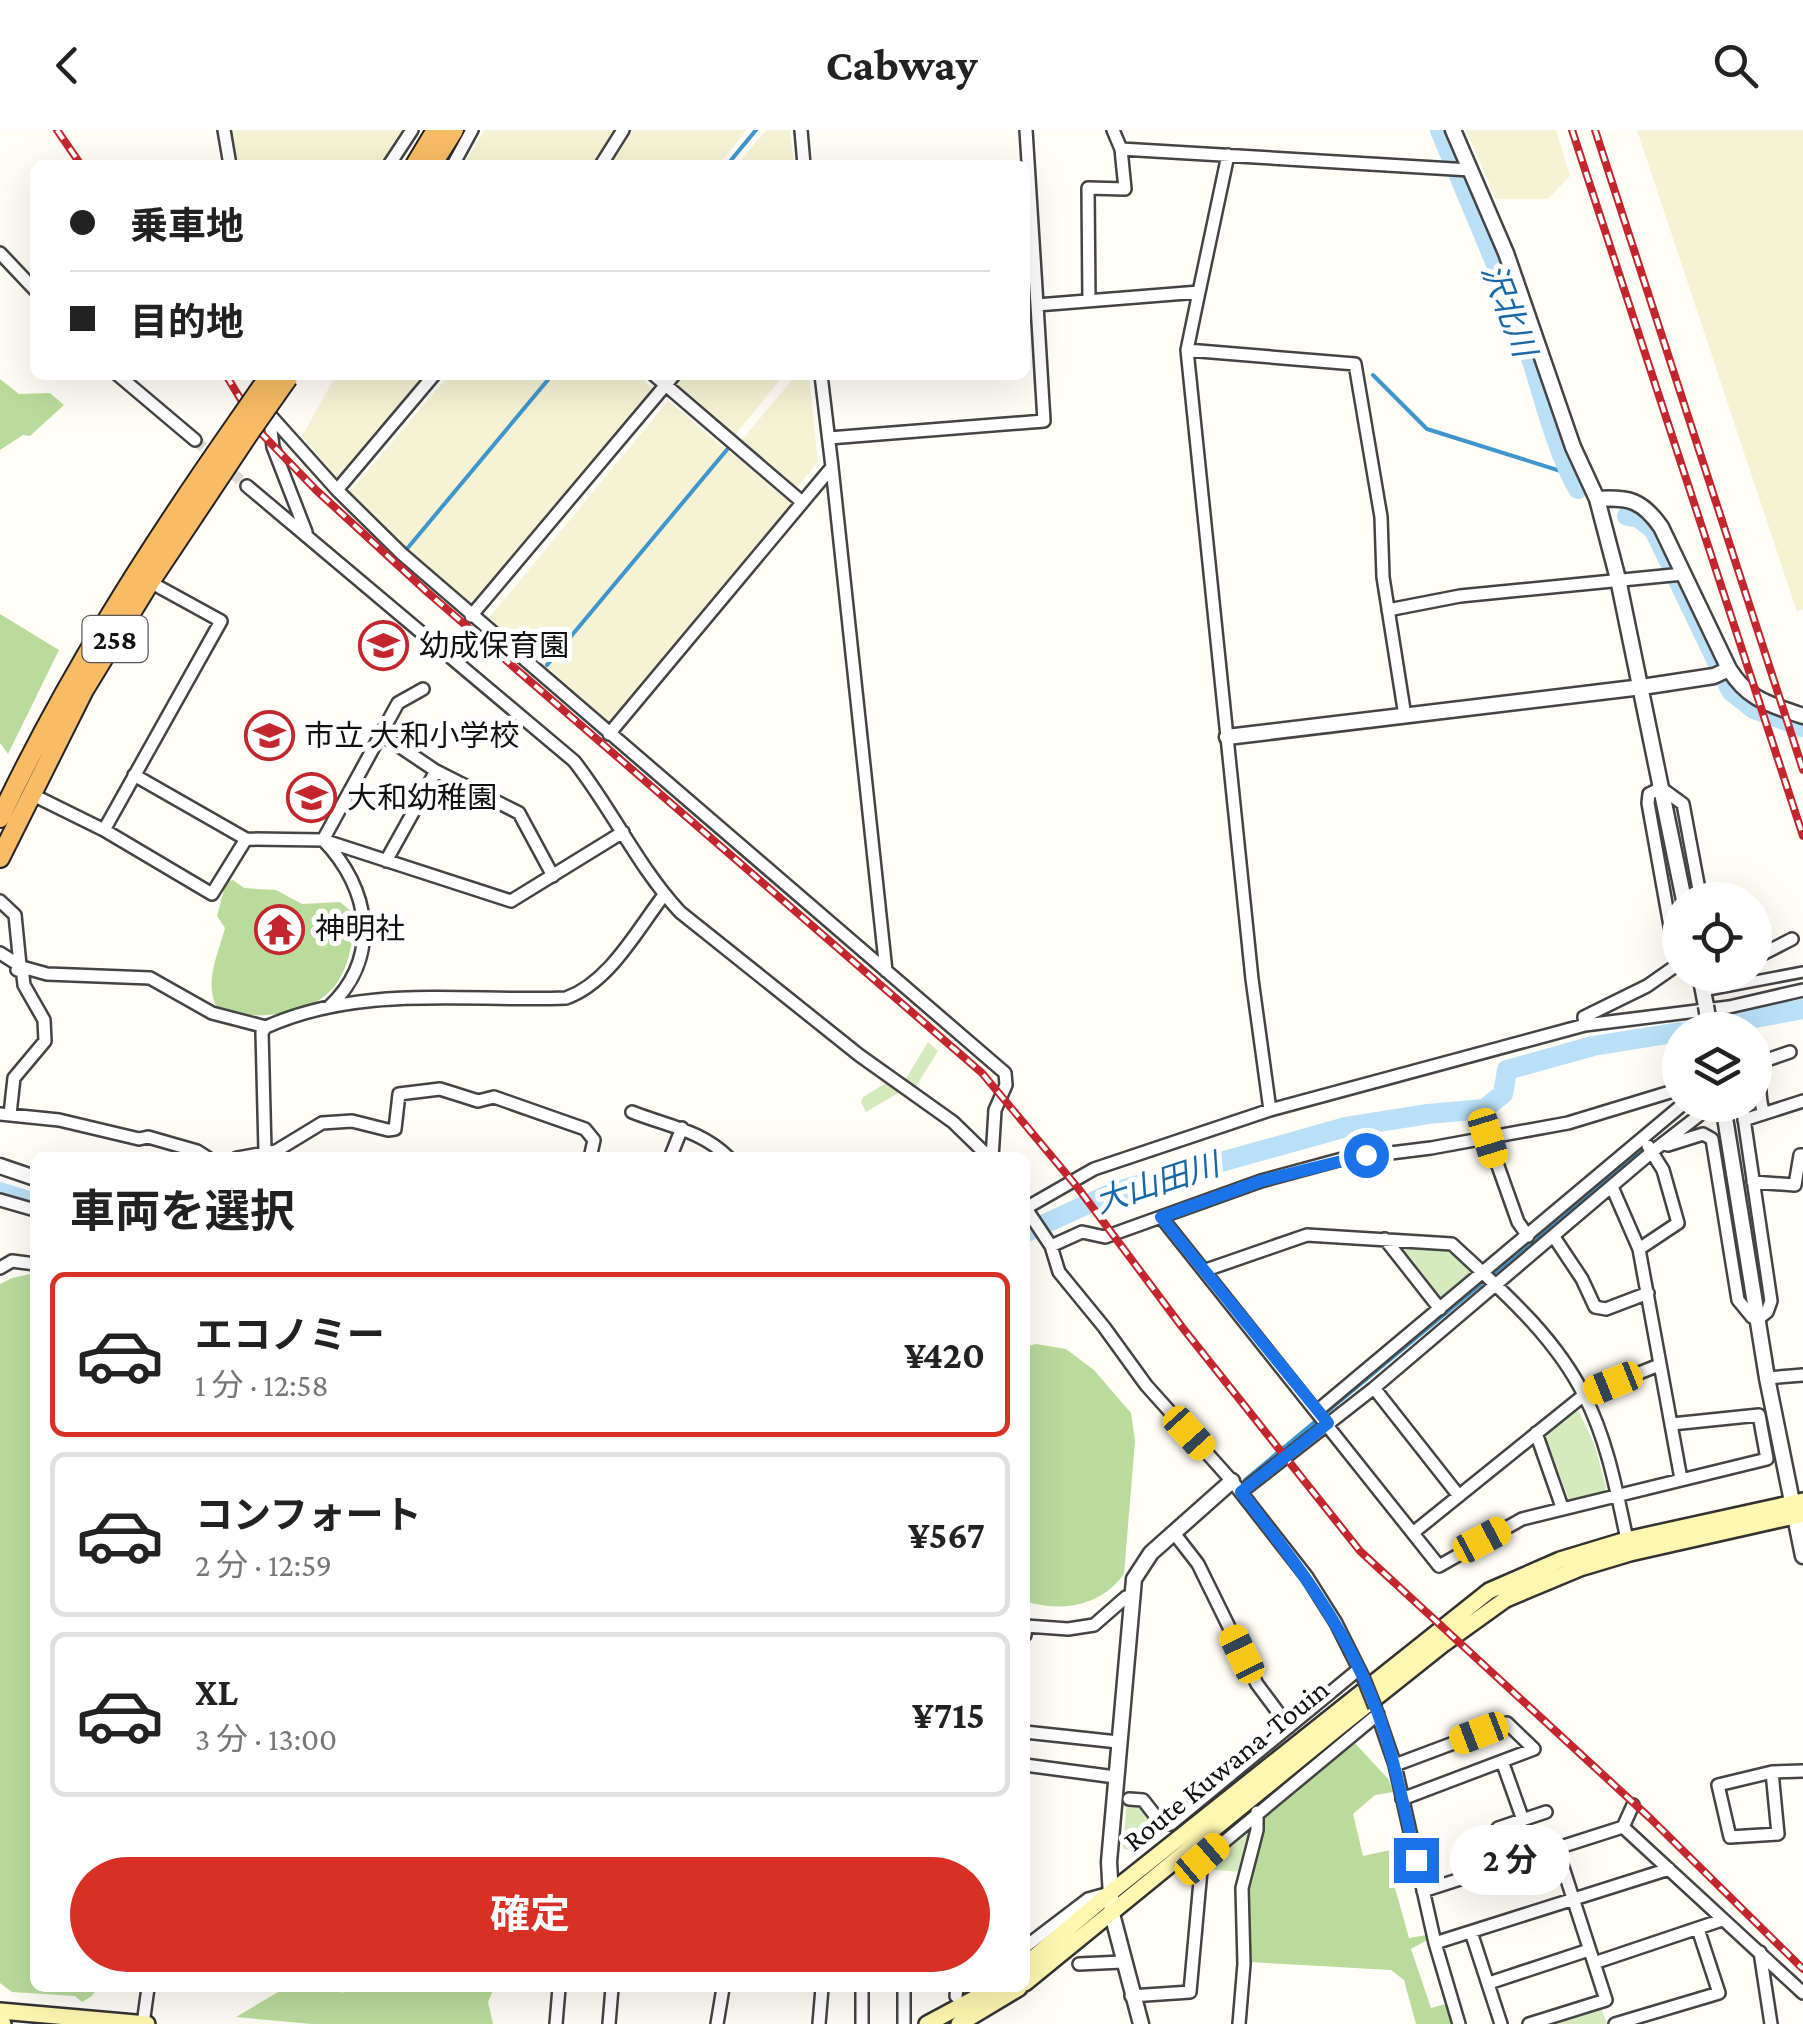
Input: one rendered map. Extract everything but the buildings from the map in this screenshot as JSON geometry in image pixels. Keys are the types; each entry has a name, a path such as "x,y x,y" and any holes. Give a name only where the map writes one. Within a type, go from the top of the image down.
{"highway":[{"path":"417,160 436,130"},
{"path":"435,160 454,130"},
{"name":"258","path":"0,858 84,690 275,380"},
{"name":"258","path":"0,818 59,702 113,608 176,510 244,426"}],"main road":[{"name":"Route Kuwana-Touin","path":"1030,1961 1488,1591 1560,1560 1798,1509"},
{"name":"Route Kuwana-Touin","path":"1030,1980 1387,1688 1506,1599 1628,1546"},
{"path":"927,2024 987,1992"},
{"name":"Route Kuwana-Touin","path":"959,2024 1012,1992"},
{"path":"0,2010 144,2024"}],"street":[{"path":"224,130 229,160"},
{"path":"392,160 412,130"},
{"path":"455,160 472,130"},
{"path":"604,160 623,130"},
{"path":"800,130 803,160"},
{"path":"1026,130 1028,160"},
{"path":"1089,301 1088,188 1125,189 1121,148 1113,130"},
{"path":"1453,130 1466,170 1513,271 1572,447 1597,499 1642,687 1680,882"},
{"path":"1121,148 1466,170"},
{"path":"1228,154 1220,206 1186,350 1252,979 1270,1110"},
{"path":"829,438 1044,421 1030,194"},
{"path":"0,253 30,285"},
{"path":"1037,305 1199,292"},
{"path":"1186,350 1355,364 1380,517 1388,610 1405,716"},
{"path":"124,380 196,440"},
{"path":"277,380 269,414 273,448 308,536"},
{"path":"337,490 430,380"},
{"path":"472,616 670,380 802,502"},
{"path":"822,380 886,972"},
{"path":"269,414 337,490 402,554 1005,1073 1006,1084 995,1110 992,1152"},
{"path":"609,734 832,467"},
{"path":"247,486 574,761 602,796 664,895 716,942 859,1055 954,1122 985,1152"},
{"path":"1597,499 1623,497 1651,512 1662,526 1676,574 1722,672 1752,697 1803,716"},
{"path":"1388,610 1460,596 1676,574"},
{"path":"104,830 221,621 150,582"},
{"path":"1227,737 1642,687 1722,672"},
{"path":"322,840 398,702 423,688"},
{"path":"380,734 436,771 519,813 554,876"},
{"path":"386,861 436,771"},
{"path":"134,776 246,839 322,840 511,900 623,832"},
{"path":"1661,788 1683,804 1697,882"},
{"path":"1585,1025 1584,1017 1647,986 1677,964 1648,803 1650,794 1661,788"},
{"path":"31,794 104,830 212,894 246,839"},
{"path":"322,840 348,869 366,931 347,984 328,1007"},
{"path":"0,953 21,966 47,974 150,978 212,1013 266,1027 328,1007 385,998 548,998 577,994 605,971 664,895"},
{"path":"0,901 14,914 24,985 44,1020 45,1041 14,1078 5,1114 59,1120 148,1138 190,1152"},
{"path":"1772,949 1792,938"},
{"path":"0,962 18,970 21,966"},
{"path":"1705,998 1803,972"},
{"path":"1030,1207 1094,1169 1270,1110 1585,1025 1728,1007 1803,990"},
{"path":"1704,992 1707,1012"},
{"path":"266,1027 262,1032 261,1095 274,1152"},
{"path":"1772,1058 1790,1052"},
{"path":"276,1152 322,1123 352,1121 395,1129 399,1094 430,1089 448,1090 478,1101 494,1097 585,1129 594,1140 591,1152"},
{"path":"1048,1240 1082,1232 1104,1237 1261,1181 1342,1159 1568,1123 1662,1094"},
{"path":"1772,1110 1803,1101"},
{"path":"632,1112 682,1128 714,1143 723,1152"},
{"path":"1322,1417 1374,1388 1489,1280 1528,1236 1663,1122"},
{"path":"1141,2024 1112,1914 1109,1862 1134,1578 1140,1566 1174,1533 1322,1417 1440,1309 1554,1237 1656,1149 1695,1122"},
{"path":"1721,1122 1768,1378 1798,1509 1803,1556"},
{"path":"1744,1122 1771,1301 1767,1312 1758,1319"},
{"path":"672,1152 682,1128"},
{"path":"1656,1149 1703,1134 1712,1140 1738,1300 1758,1319"},
{"path":"1488,1138 1512,1206 1528,1236"},
{"path":"1639,1250 1678,1222 1656,1149 1642,1140"},
{"path":"1753,1182 1795,1185 1803,1155"},
{"path":"0,1166 30,1176"},
{"path":"1612,1187 1639,1250 1680,1479"},
{"path":"0,1200 30,1209"},
{"path":"1030,1215 1048,1240 1058,1272 1146,1384 1236,1486 1306,1577 1361,1673 1395,1765 1435,1943 1459,2024"},
{"path":"1161,1217 1439,1566 1522,1519 1767,1459 1759,1416 1672,1424"},
{"path":"1206,1270 1307,1234 1452,1244 1551,1343 1584,1394 1603,1439 1628,1546"},
{"path":"1554,1237 1582,1279 1595,1308 1606,1310 1648,1293"},
{"path":"1385,1239 1440,1309"},
{"path":"0,1268 12,1261 30,1263"},
{"path":"1414,1532 1584,1394 1659,1365"},
{"path":"1768,1378 1803,1375"},
{"path":"1374,1388 1459,1496"},
{"path":"1536,1433 1562,1507"},
{"path":"1174,1533 1198,1564 1257,1684 1289,1727"},
{"path":"1030,1626 1068,1629 1094,1625 1126,1597 1133,1596"},
{"path":"1130,1798 1143,1800 1162,1824 1171,1824 1361,1673"},
{"path":"1189,1871 1376,1710"},
{"path":"1395,1765 1507,1723 1534,1749 1402,1799"},
{"path":"1030,1733 1118,1742"},
{"path":"1502,1762 1522,1820"},
{"path":"1030,1767 1115,1777"},
{"path":"1772,1772 1778,1834 1730,1837 1718,1785 1772,1772 1803,1770"},
{"path":"1423,1892 1623,1827 1632,1805"},
{"path":"1239,2024 1244,1964 1242,1888 1257,1830 1257,1812"},
{"path":"1498,1828 1546,1812"},
{"path":"1623,1827 1803,1993"},
{"path":"1557,1849 1614,2024 1638,2021 1719,1992 1698,1929"},
{"path":"1131,1996 1190,1992 1202,1859"},
{"path":"1435,1943 1669,1869"},
{"path":"1030,1944 1088,1899 1110,1893"},
{"path":"1489,1983 1722,1920"},
{"path":"1471,1932 1502,2024"},
{"path":"1760,1952 1771,2024"},
{"path":"1079,1964 1122,1962"},
{"path":"144,2024 148,1992"},
{"path":"556,2024 559,1992"},
{"path":"609,2024 612,1992"},
{"path":"717,2024 722,1992"},
{"path":"819,2024 822,1992"},
{"path":"862,1992 862,2024"},
{"path":"904,1992 904,2024"},
{"path":"1528,2024 1606,2000"}],"shaded area":[{"path":"229,130 412,130 389,160 234,160"},
{"path":"484,130 625,130 605,160 467,160"},
{"path":"630,130 747,130 722,160 611,160"},
{"path":"766,130 790,130 793,160 741,160"},
{"path":"1466,130 1556,130 1570,176 1548,199 1496,199"},
{"path":"1637,130 1803,130 1803,609 1797,612"},
{"path":"333,380 431,380 342,485 302,436"},
{"path":"445,380 643,380 657,392 476,611 348,494"},
{"path":"677,380 780,380 734,436 673,384"},
{"path":"792,380 810,380 818,462 796,489 741,441"},
{"path":"668,401 797,508 615,730 488,619"}],"green space":[{"path":"0,379 19,394 50,393 64,405 30,436 23,435 0,450"},
{"path":"0,614 59,650 8,754 0,743"},
{"path":"233,880 244,888 276,890 302,904 340,902 357,916 346,964 330,991 317,1001 285,1013 250,1015 218,1010 212,979 225,928 217,916 226,882"},
{"path":"928,1042 938,1051 915,1088 905,1080"},
{"path":"886,1083 900,1092 866,1112 863,1097"},
{"path":"1400,1246 1448,1247 1474,1271 1473,1278 1447,1301 1440,1299 1397,1250"},
{"path":"30,1274 30,1992 94,1992 82,2002 75,1996 12,1992 0,1983 0,1284"},
{"path":"1030,1346 1066,1349 1094,1370 1131,1413 1135,1441 1124,1574 1104,1593 1080,1604 1030,1602"},
{"path":"1576,1406 1594,1443 1606,1487 1604,1493 1569,1500 1544,1433"},
{"path":"1354,1742 1389,1780 1393,1792 1375,1795 1353,1814 1363,1856 1404,1847 1412,1874 1393,1881 1409,1938 1427,1935 1429,1939 1411,1949 1431,2008 1446,2004 1453,2024 1416,2024 1404,1980 1391,1970 1249,1962 1247,1890 1265,1814"},
{"path":"1140,1806 1154,1822 1151,1830 1128,1850 1123,1849 1126,1808"},
{"path":"1250,1828 1242,1872 1205,1869 1206,1863"},
{"path":"278,1992 492,1992 488,2002 493,2024 312,2024 236,2017"},
{"path":"1601,2008 1607,2024 1553,2024"}],"waterway":[{"path":"731,160 756,130"},
{"name":"沢北川","path":"1440,130 1514,311 1554,433 1578,489"},
{"path":"1373,375 1427,429 1570,474"},
{"path":"406,550 548,380"},
{"path":"547,665 730,446"},
{"name":"沢北川","path":"1627,516 1639,518 1654,530 1731,691 1754,709 1803,727"},
{"name":"大山田川","path":"1772,1015 1803,1009"},
{"name":"大山田川","path":"1030,1231 1114,1192 1346,1127 1484,1109 1503,1094 1507,1070 1593,1046 1662,1035"},
{"path":"1245,1480 1642,1150"},
{"name":"大山田川","path":"0,1192 30,1201"}],"tunnel":[{"path":"195,440 247,486"}],"railway":[{"path":"57,130 78,160"},
{"path":"1572,130 1803,836"},
{"path":"1595,130 1803,770"},
{"path":"229,380 261,433 316,490 426,591 982,1073 1078,1188 1182,1327 1360,1551 1651,1819 1803,1969"}],"place":[{"name":"幼成保育園","path":"384,646"},
{"name":"市立 大和小学校","path":"269,736"},
{"name":"大和幼稚園","path":"312,798"},
{"name":"神明社","path":"280,929"}],"route":[{"path":"1366,1155 1261,1181 1161,1217 1328,1423 1241,1492 1306,1577 1364,1677 1395,1765 1416,1860"}]}
